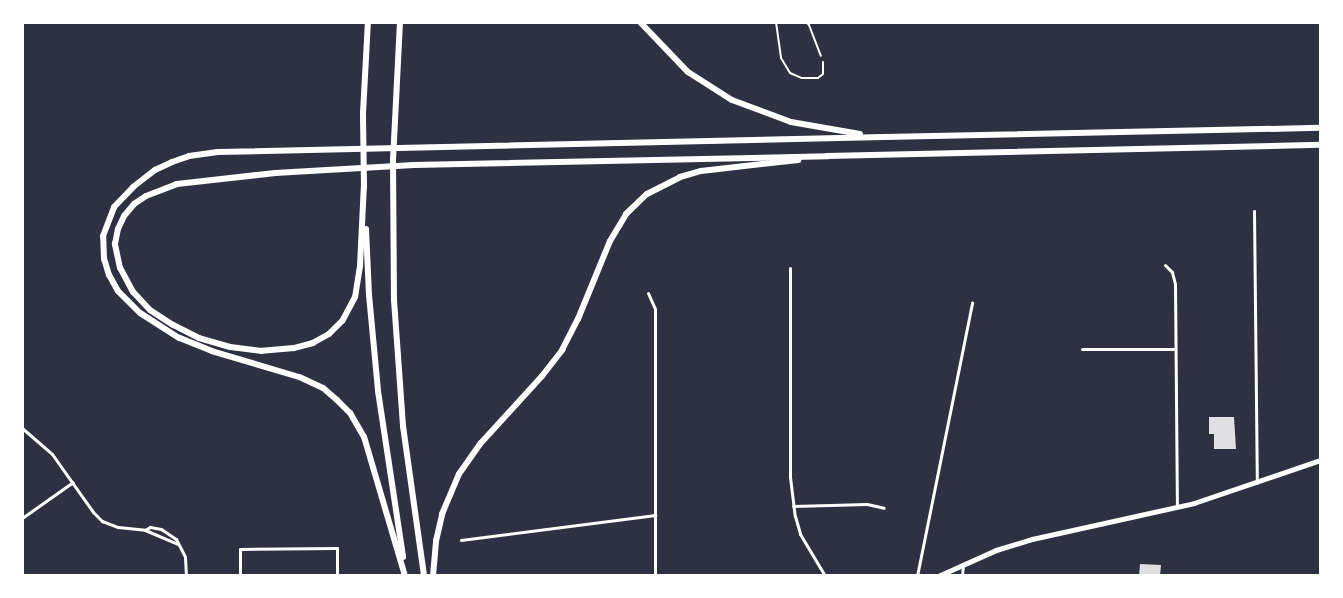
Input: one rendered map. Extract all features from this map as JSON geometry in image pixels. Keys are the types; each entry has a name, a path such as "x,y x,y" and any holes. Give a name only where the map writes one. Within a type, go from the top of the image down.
{"highway":[{"path":"368,22 363,113 369,295 388,469 406,576"},
{"path":"400,22 392,160 394,300 404,437 424,576"},
{"path":"640,22 688,72 732,100 763,113 804,126 884,137"},
{"path":"406,576 364,437 344,407 323,388 307,380 201,347 157,326 132,306 118,291 109,275 104,259 103,236 114,207 133,186 164,165 189,156 212,152 1320,128"},
{"path":"364,184 360,266 355,297 346,316 338,326 313,343 294,348 262,350 210,342 173,325 150,310 133,292 123,276 116,252 118,229 128,210 152,192 169,186 266,174 414,165 1320,145"},
{"path":"433,576 436,541 442,514 459,474 480,444 545,372 562,350 578,319 615,231 633,207 663,184 690,174 826,156"}],"main road":[{"path":"938,576 963,564 1032,539 1177,507 1257,483 1320,460"}],"street":[{"path":"1254,211 1257,483"},
{"path":"1165,265 1172,272 1174,280 1177,507"},
{"path":"790,268 790,477 793,506 800,534 825,576"},
{"path":"648,293 655,309 654,576"},
{"path":"917,576 972,302"},
{"path":"1082,349 1176,349"},
{"path":"22,428 48,448 102,520 118,527 145,530 150,528 164,531 174,536 185,557 186,576"},
{"path":"22,518 73,482"},
{"path":"793,506 867,504 884,508"},
{"path":"461,540 655,514"},
{"path":"240,576 240,549 337,548 337,573"},
{"path":"962,576 963,564"}],"lane":[{"path":"776,22 781,58 790,73 802,78 818,78 824,69 823,62"},
{"path":"806,22 809,25 821,56"}],"building":[{"path":"1209,417 1234,417 1236,449 1214,449 1214,434 1209,434"},
{"path":"1140,564 1161,565 1160,576 1139,576"}]}
